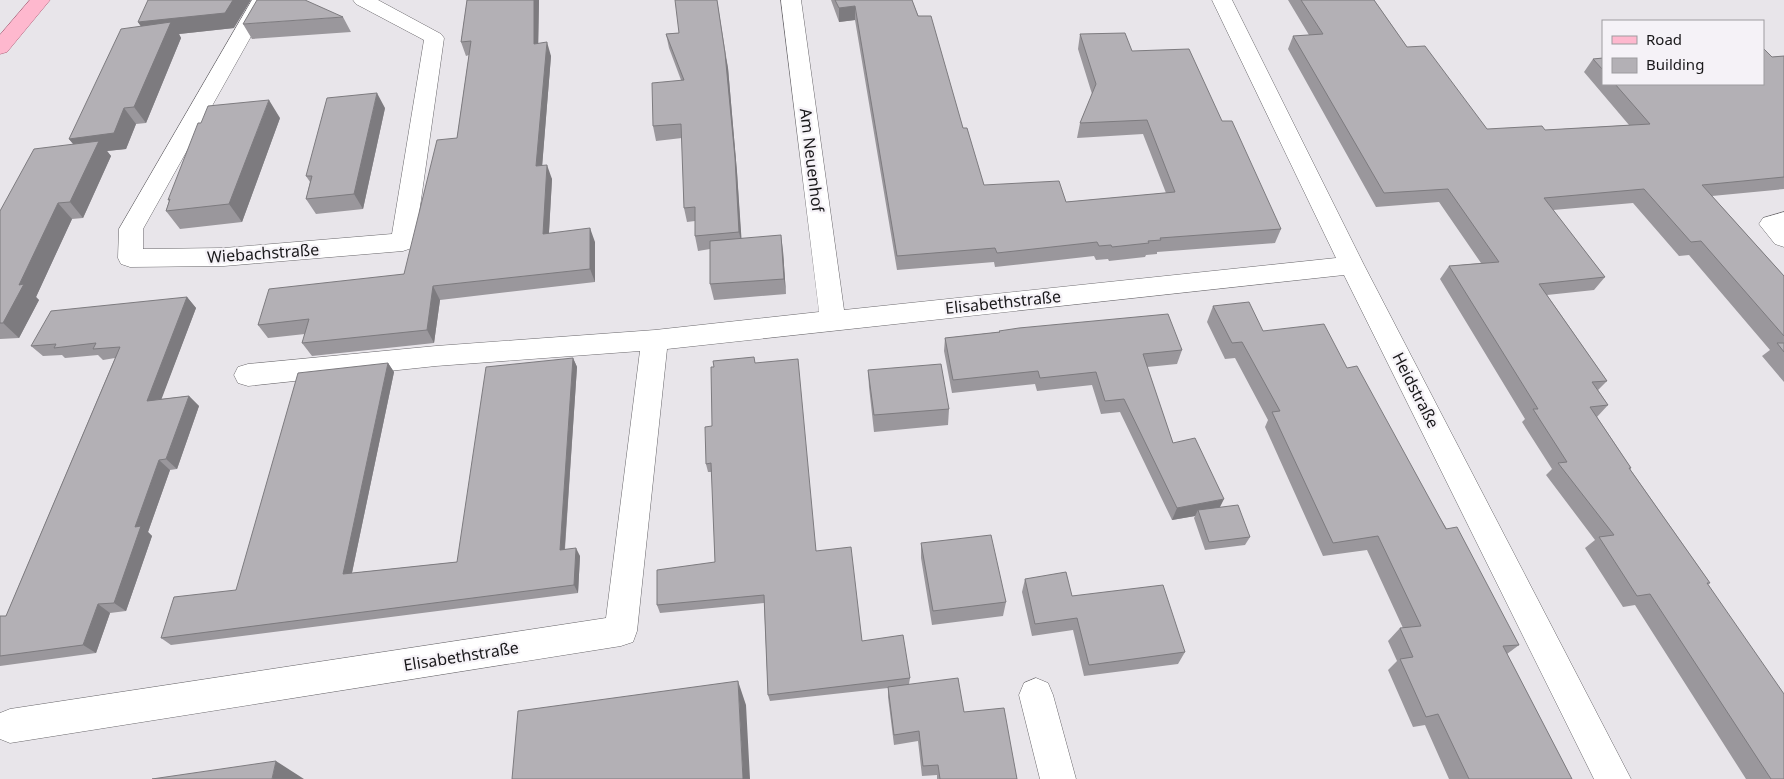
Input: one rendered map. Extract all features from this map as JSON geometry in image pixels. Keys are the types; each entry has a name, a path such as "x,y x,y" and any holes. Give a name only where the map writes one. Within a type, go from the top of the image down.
{"main road":[{"path":"0,48 40,0"}],"street":[{"name":"Wiebachstraße","path":"264,0 260,3 130,229 130,258 224,257 403,242 434,38 363,0"},
{"name":"Am Neuenhof","path":"791,0 833,321"},
{"name":"Heidstraße","path":"1222,0 1352,265 1613,779"},
{"path":"1784,220 1771,224 1784,238"},
{"name":"Elisabethstraße","path":"248,375 436,356 655,340 1352,265"},
{"name":"Elisabethstraße","path":"10,726 621,631 655,340"},
{"path":"1036,695 1058,779"}],"building":[{"path":"148,0 233,0 225,13 138,22"},
{"path":"257,0 305,0 343,17 243,24"},
{"path":"467,0 534,0 534,44 547,42 536,166 547,165 543,234 590,228 590,269 433,286 427,330 302,343 309,319 258,325 269,289 404,274 437,140 457,138 471,41 461,42"},
{"path":"675,0 717,0 725,53 735,158 739,232 695,236 695,207 684,208 681,124 653,126 652,83 684,80 666,34 679,33"},
{"path":"835,0 912,0 918,16 931,16 963,128 967,128 984,185 1059,181 1066,202 1175,192 1147,120 1080,123 1096,84 1080,34 1125,33 1132,51 1189,49 1222,121 1232,121 1281,229 1160,238 1161,240 1148,241 1149,243 1112,247 1111,245 1099,246 1097,242 997,253 995,248 897,256 855,6 839,8"},
{"path":"1301,0 1374,0 1407,47 1425,46 1487,129 1542,126 1545,130 1650,124 1616,85 1764,85 1764,49 1772,57 1784,56 1784,177 1702,185 1784,276 1784,336 1701,241 1691,242 1644,189 1544,198 1605,277 1539,284 1607,381 1592,382 1608,405 1590,407 1631,468 1629,468 1710,583 1707,583 1784,694 1784,779 1771,779 1650,594 1637,596 1599,537 1614,535 1558,463 1567,462 1533,409 1538,409 1449,266 1499,262 1448,189 1384,193 1293,36 1323,34"},
{"path":"171,22 134,107 124,108 114,133 69,139 121,29"},
{"path":"1602,58 1602,69 1593,59"},
{"path":"377,93 354,194 306,199 312,176 306,176 327,98"},
{"path":"269,100 229,204 166,211 170,199 168,200 198,123 201,123 208,106"},
{"path":"99,141 70,202 58,203 19,285 24,284 3,323 0,323 0,211 34,149"},
{"path":"781,235 784,279 710,284 710,241"},
{"path":"187,297 147,401 189,396 166,459 159,460 135,527 141,526 114,603 98,604 83,645 0,656 0,616 6,616 120,347 93,349 96,343 54,348 56,344 31,346 51,311"},
{"path":"1249,302 1263,331 1324,324 1347,368 1357,366 1446,529 1457,527 1519,645 1503,646 1572,779 1469,779 1438,714 1426,717 1400,659 1413,657 1400,628 1421,626 1378,536 1333,543 1272,412 1280,411 1242,342 1232,343 1213,306"},
{"path":"1168,314 1182,350 1143,354 1173,443 1195,438 1224,499 1177,508 1124,399 1105,401 1096,372 1040,378 1038,371 953,380 945,338 1019,328"},
{"path":"1777,343 1784,343 1784,352"},
{"path":"754,357 755,363 798,359 816,551 851,547 862,641 903,635 910,678 768,695 764,595 657,605 657,570 715,562 711,463 706,464 705,427 712,426 711,367 714,367 713,361"},
{"path":"573,358 560,550 576,548 574,585 161,638 174,597 236,590 298,373 388,363 343,574 457,562 486,367"},
{"path":"941,364 949,409 874,415 868,370"},
{"path":"1238,505 1250,537 1209,542 1198,510"},
{"path":"991,535 1006,602 933,611 921,543"},
{"path":"1066,572 1072,596 1163,585 1185,652 1089,665 1077,618 1035,624 1025,579"},
{"path":"958,678 964,712 1004,708 1017,779 940,779 938,765 923,766 919,731 894,735 888,687"},
{"path":"738,681 743,779 512,779 518,711"},
{"path":"276,761 272,779 152,779"}]}
